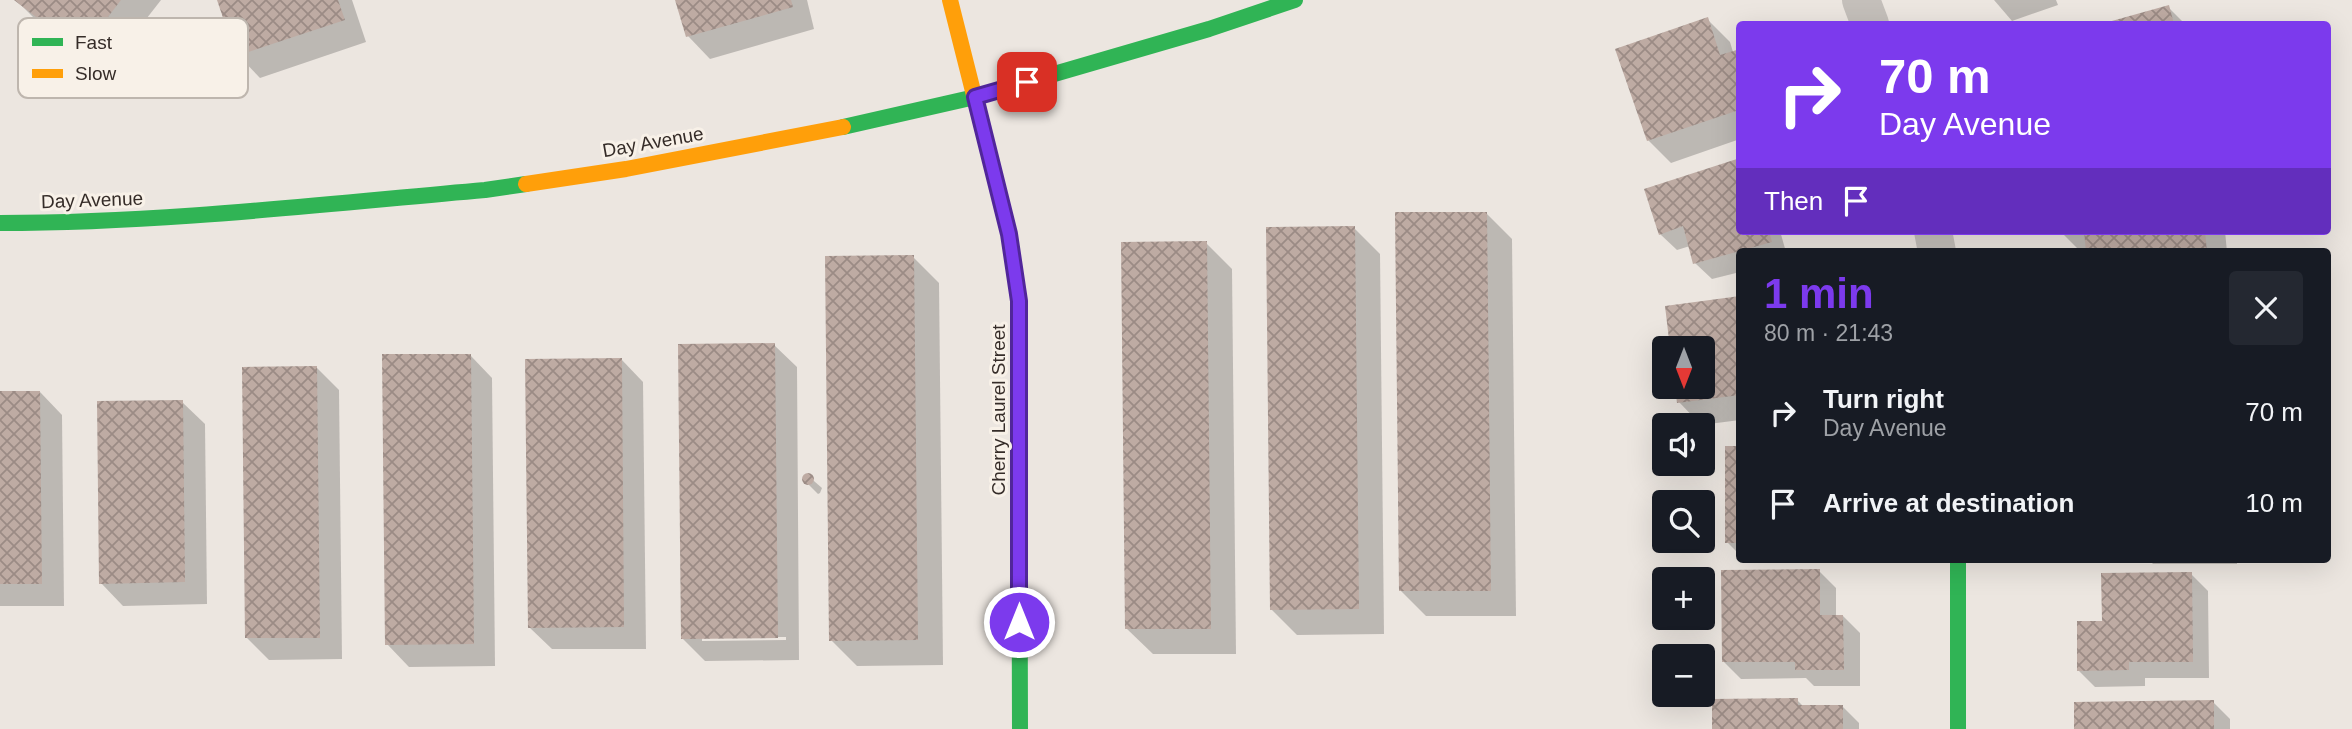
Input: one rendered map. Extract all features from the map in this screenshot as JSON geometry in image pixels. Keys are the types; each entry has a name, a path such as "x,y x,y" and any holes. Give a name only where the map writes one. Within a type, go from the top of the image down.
{"street":[{"name":"Cherry Laurel Street","path":"950,0 1009,234 1019,301 1020,729"},
{"name":"Day Avenue","path":"0,223 155,218 485,190 639,167 836,129 975,97 1209,29 1295,0"},
{"path":"1861,0 1869,21"},
{"path":"1958,563 1958,729"}],"building":[{"path":"14,0 121,0 107,18 37,18"},
{"path":"217,0 338,0 345,20 248,52 248,18 223,18"},
{"path":"675,0 791,0 793,7 686,37"},
{"path":"2169,5 2173,21 2112,21"},
{"path":"1708,17 1720,55 1736,50 1736,111 1647,141 1615,49"},
{"path":"1736,159 1736,235 1770,235 1772,242 1750,248 1736,248 1736,252 1693,264 1683,226 1659,235 1644,189"},
{"path":"1395,212 1487,212 1491,591 1399,591"},
{"path":"1355,226 1359,609 1270,610 1266,227"},
{"path":"2084,235 2205,235 2207,248 2086,248"},
{"path":"1207,241 1211,629 1125,629 1121,242"},
{"path":"914,255 918,640 829,641 825,256"},
{"path":"1736,297 1736,396 1715,398 1715,336 1669,336 1665,306"},
{"path":"775,343 778,638 681,639 678,344"},
{"path":"382,354 471,354 474,644 385,645"},
{"path":"622,358 624,627 528,628 525,359"},
{"path":"317,366 320,638 245,638 242,367"},
{"path":"0,391 40,391 42,584 0,584"},
{"path":"1676,399 1708,399 1677,403"},
{"path":"183,400 185,582 99,584 97,401"},
{"path":"1725,446 1736,446 1736,543 1725,543"},
{"path":"808,473 814,479 808,485 802,479"},
{"path":"1820,569 1820,615 1843,615 1844,670 1795,670 1795,662 1722,662 1721,570"},
{"path":"2192,572 2193,662 2129,662 2129,670 2077,671 2077,621 2102,621 2101,573"},
{"path":"1798,698 1798,705 1843,705 1843,729 1712,729 1712,707 1715,707 1715,699"},
{"path":"2214,700 2214,729 2074,729 2074,702"}],"traffic: fast":[{"path":"843,127 975,97 1209,29 1295,0"},
{"path":"0,223 121,220 304,207 526,184"},
{"path":"1019,353 1020,729"},
{"path":"1958,563 1958,729"}],"traffic: slow":[{"path":"950,0 1009,234 1019,301 1019,353"},
{"path":"526,184 626,169 843,127"}],"route":[{"path":"1019,622 1019,301 1009,234 975,97 1027,82"}]}
